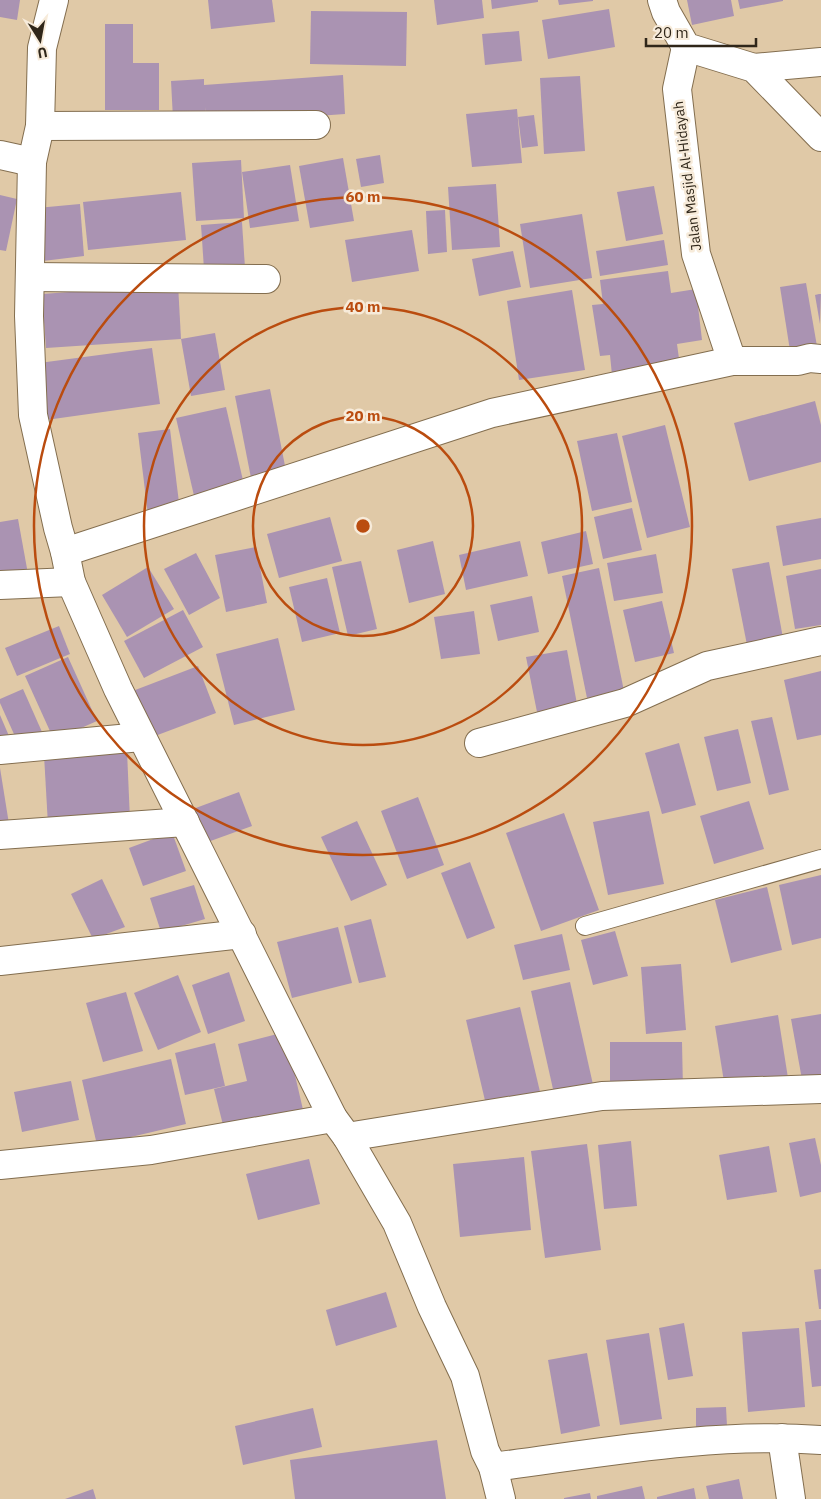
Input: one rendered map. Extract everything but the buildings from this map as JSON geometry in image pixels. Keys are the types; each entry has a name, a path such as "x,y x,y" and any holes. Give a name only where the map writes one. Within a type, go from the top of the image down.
{"street":[{"path":"54,0 42,48 40,126 32,162 29,316 33,415 47,485 71,582 141,737 340,1127 397,1223 432,1307 465,1376 485,1451 493,1467 501,1499"},
{"path":"662,0 666,12 686,47 754,68 821,62"},
{"name":"Jalan Masjid Al-Hidayah","path":"686,47 677,89 696,254 732,361"},
{"path":"754,68 821,137"},
{"path":"40,126 316,125"},
{"path":"0,155 32,162"},
{"path":"30,277 266,279"},
{"path":"65,552 492,413 732,361 821,359"},
{"path":"0,585 71,582"},
{"path":"479,743 625,703 707,666 821,641"},
{"path":"0,750 141,737"},
{"path":"0,835 185,822"},
{"path":"0,961 242,934"},
{"path":"0,1165 151,1150 602,1096 821,1089"},
{"path":"493,1467 703,1440 782,1438 821,1440"},
{"path":"782,1438 792,1499"}],"lane":[{"path":"585,926 821,859"}]}
